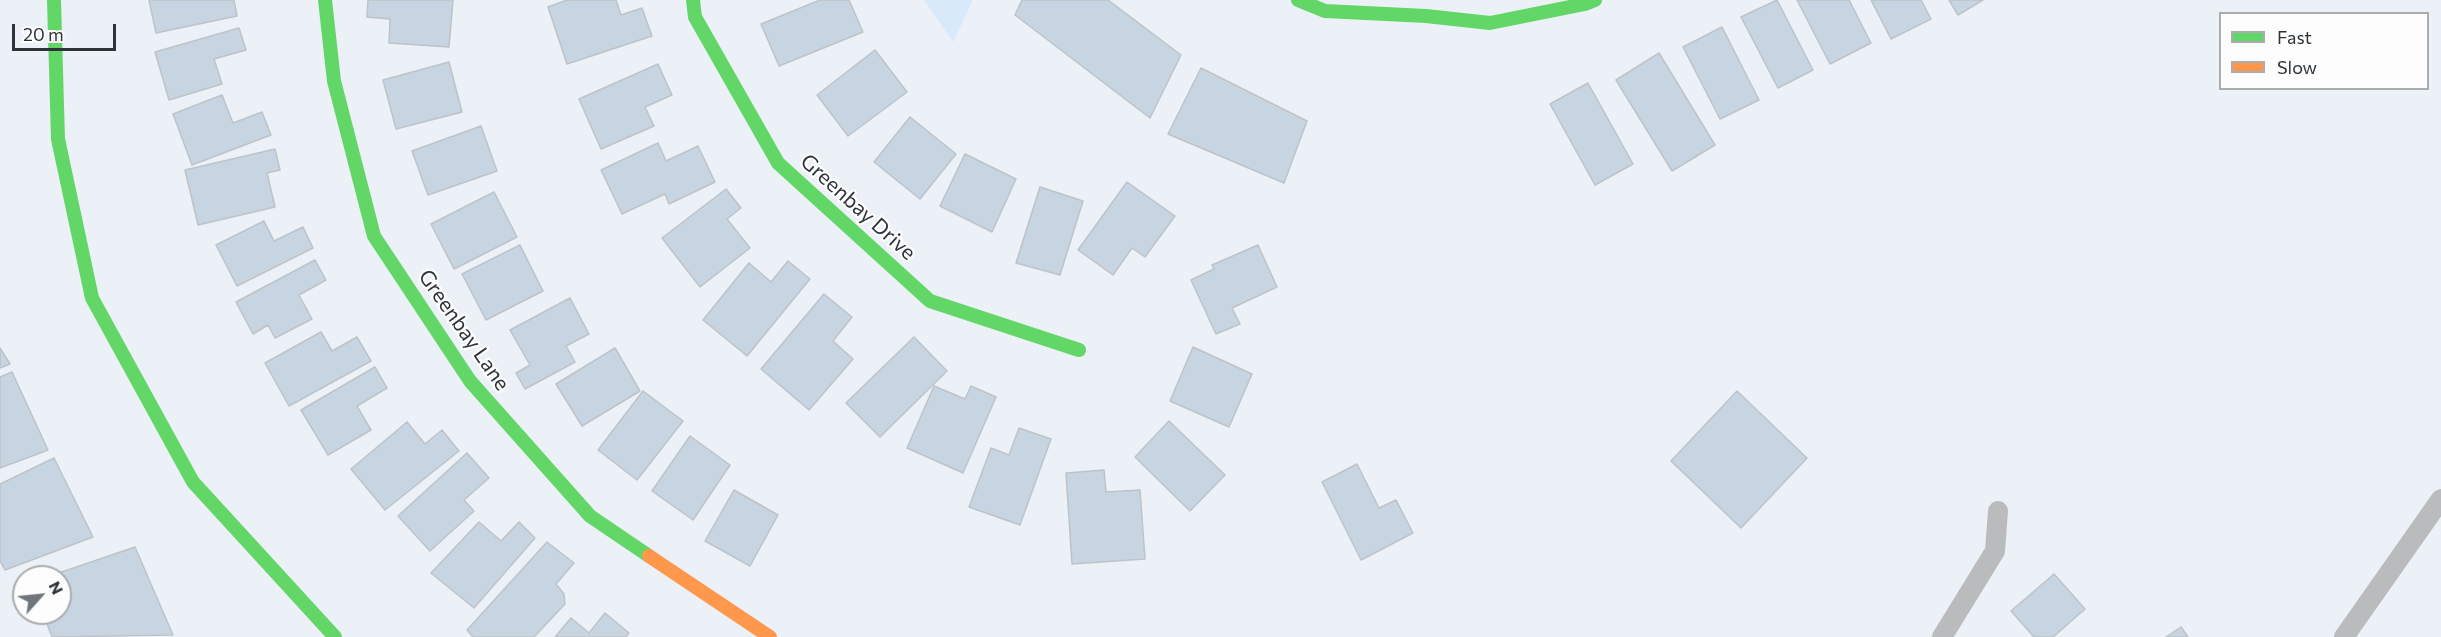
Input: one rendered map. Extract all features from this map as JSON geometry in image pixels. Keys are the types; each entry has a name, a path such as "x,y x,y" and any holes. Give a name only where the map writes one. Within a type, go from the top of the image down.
{"street":[{"path":"54,0 58,139 92,298 193,482 335,637"},
{"name":"Greenbay Lane","path":"326,0 334,81 374,236 470,381 590,516 770,637"},
{"name":"Greenbay Drive","path":"693,0 695,17 778,163 904,278 930,301 1079,350"},
{"path":"1298,0 1325,11 1426,16 1490,23 1595,0"}],"lane":[{"path":"2344,637 2441,499"},
{"path":"1942,637 1995,551 1998,511"}],"shaded area":[{"path":"924,0 973,0 953,42"}],"building":[{"path":"149,0 234,0 237,16 156,33"},
{"path":"368,0 453,0 449,47 389,43 390,19 367,17"},
{"path":"567,0 616,0 621,15 642,8 652,36 567,64 548,7"},
{"path":"820,0 849,0 863,32 779,66 761,24"},
{"path":"1022,0 1108,0 1181,55 1150,118 1015,15"},
{"path":"1777,0 1813,70 1778,88 1741,17"},
{"path":"1797,0 1849,0 1871,43 1830,64"},
{"path":"1871,0 1921,0 1931,19 1891,39"},
{"path":"1949,0 1983,0 1958,15"},
{"path":"1722,27 1759,100 1720,119 1683,47"},
{"path":"239,28 246,50 214,59 222,84 169,100 155,52"},
{"path":"875,50 907,92 848,136 817,95"},
{"path":"1659,53 1715,145 1672,171 1616,80"},
{"path":"449,62 462,112 396,129 383,80"},
{"path":"658,64 672,95 645,107 654,126 601,149 579,99"},
{"path":"1201,68 1307,121 1284,183 1168,134"},
{"path":"1588,83 1633,164 1595,185 1550,104"},
{"path":"222,95 233,123 262,112 271,135 192,165 173,114"},
{"path":"910,117 956,154 920,199 874,162"},
{"path":"481,126 497,171 428,195 412,151"},
{"path":"658,143 666,161 698,146 715,182 669,204 665,194 622,214 601,170"},
{"path":"275,149 280,170 267,173 275,207 198,225 185,170"},
{"path":"965,154 1016,179 992,232 940,206"},
{"path":"1127,182 1175,216 1145,257 1132,248 1113,275 1078,250"},
{"path":"1040,187 1083,201 1060,275 1016,263"},
{"path":"726,189 741,208 727,219 750,248 700,287 662,238"},
{"path":"494,192 517,237 454,269 431,224"},
{"path":"264,221 274,241 303,227 313,248 237,286 216,245"},
{"path":"520,245 543,291 486,320 462,274"},
{"path":"1258,245 1277,287 1232,308 1240,324 1216,334 1191,280 1214,269 1212,265"},
{"path":"315,260 326,280 299,295 312,319 275,338 268,325 253,334 236,302"},
{"path":"788,261 810,279 747,356 703,320 749,263 771,282"},
{"path":"824,294 852,317 833,341 853,359 809,410 761,369"},
{"path":"570,298 589,334 566,346 575,362 525,389 516,373 530,365 510,330"},
{"path":"321,332 332,351 357,337 371,361 289,406 265,363"},
{"path":"914,337 947,371 880,437 846,403"},
{"path":"1193,347 1252,374 1229,427 1170,401"},
{"path":"0,348 10,364 0,368"},
{"path":"615,348 640,391 582,426 556,384"},
{"path":"375,367 387,388 357,406 371,430 328,455 301,410"},
{"path":"12,372 48,450 0,468 0,377"},
{"path":"934,386 965,399 971,386 996,397 963,473 907,448"},
{"path":"643,391 683,421 637,480 598,450"},
{"path":"1737,391 1807,458 1741,528 1671,461"},
{"path":"1169,421 1225,475 1190,511 1135,457"},
{"path":"407,422 425,444 442,430 459,451 385,510 351,469"},
{"path":"1019,428 1051,439 1020,525 969,507 991,448 1009,455"},
{"path":"690,436 730,465 693,520 652,491"},
{"path":"467,453 489,478 464,500 474,511 430,551 398,516"},
{"path":"54,458 93,537 18,565 12,565 12,567 5,570 0,561 0,484"},
{"path":"1357,464 1379,508 1396,500 1413,533 1361,560 1322,482"},
{"path":"1104,470 1106,492 1140,490 1145,559 1072,564 1066,473"},
{"path":"734,490 778,515 750,566 705,541"},
{"path":"479,522 501,541 519,522 535,538 474,608 431,573"},
{"path":"547,542 574,563 556,584 564,594 565,604 534,637 473,637 467,630"},
{"path":"135,547 173,635 52,637 48,625 72,625 72,568"},
{"path":"2054,574 2085,609 2053,637 2034,637 2011,611"},
{"path":"605,613 629,633 626,637 555,637 571,618 589,633"},
{"path":"2181,627 2188,637 2166,637"}],"traffic: fast":[{"path":"54,0 58,139 92,298 193,482 335,637"},
{"path":"325,0 334,81 374,236 470,381 590,516 649,556"},
{"path":"693,0 695,17 778,163 930,301 1079,350"},
{"path":"1298,0 1325,11 1426,16 1490,23 1595,0"}],"traffic: slow":[{"path":"649,556 770,637"}]}
